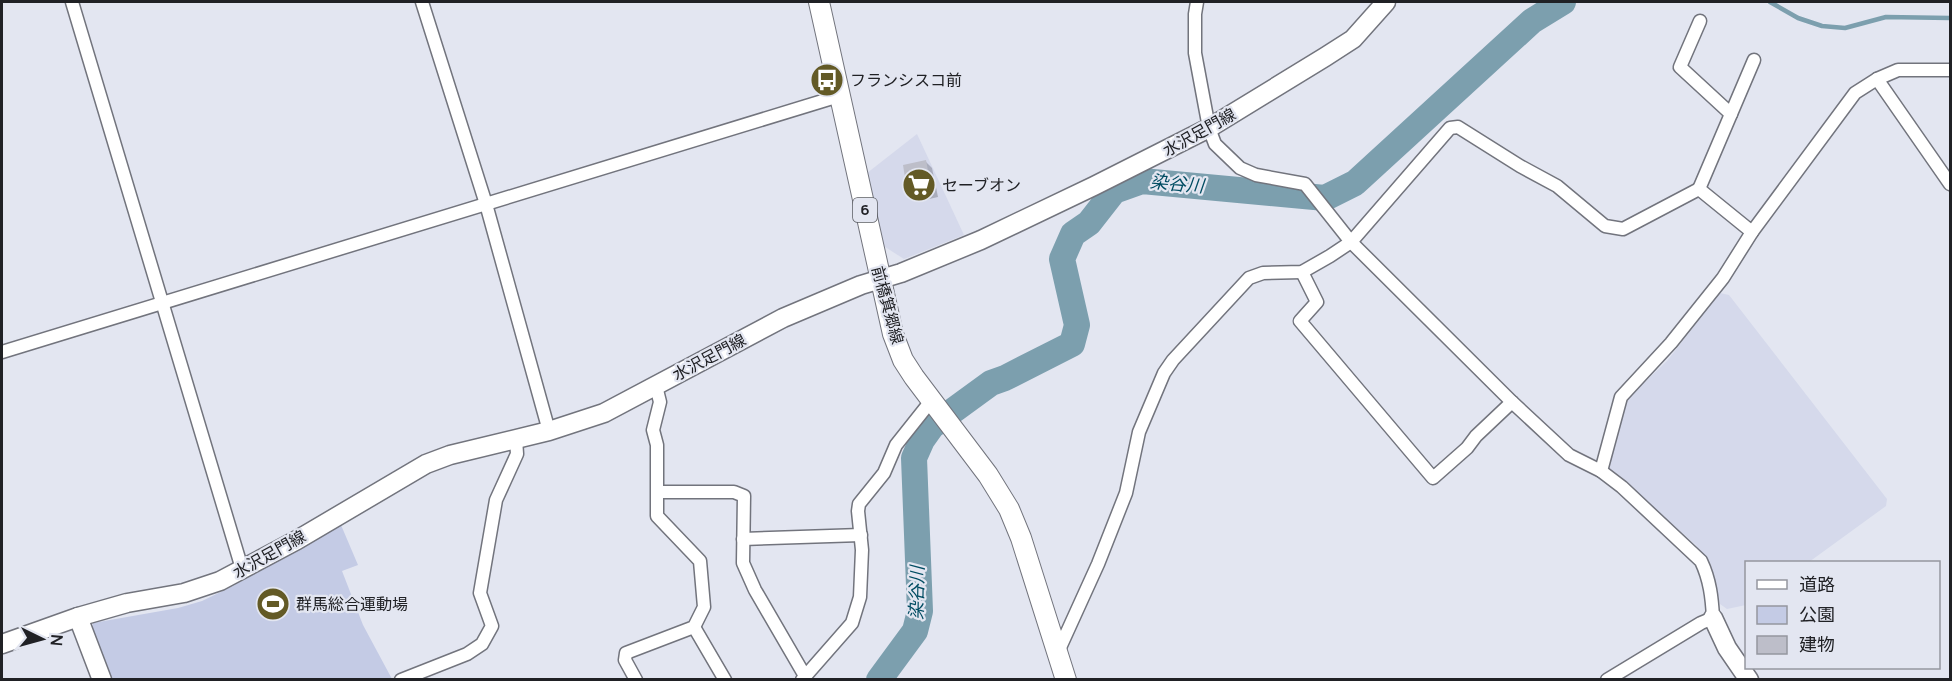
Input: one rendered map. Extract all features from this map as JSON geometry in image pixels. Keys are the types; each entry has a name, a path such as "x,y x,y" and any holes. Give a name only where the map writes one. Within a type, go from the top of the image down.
{"main road":[{"name":"前橋箕郷線","path":"819,2 892,334 903,360 988,475 1009,509 1022,538 1064,678"},
{"name":"水沢足門線","path":"2,644 78,617 127,603 202,588 244,569 426,464 450,455 549,431 604,413 783,318 861,285 901,273 981,240 1209,128 1353,39 1386,2"},
{"path":"78,617 102,680"},
{"path":"1713,618 1727,648 1749,680"}],"street":[{"path":"72,2 244,569"},
{"path":"422,2 486,204 549,431"},
{"path":"1197,2 1195,53 1209,128 1215,144 1240,168 1256,176 1305,184 1351,242 1512,402 1569,455 1601,471 1622,487 1701,561 1711,593 1713,618 1607,680"},
{"path":"1700,21 1680,67 1731,114"},
{"path":"1058,652 1102,554 1126,493 1139,432 1164,374 1173,360 1249,278 1263,273 1302,272 1351,242 1450,128 1458,127 1557,186 1605,226 1623,229 1699,189 1754,60"},
{"path":"1601,471 1621,397 1671,343 1719,284 1752,232 1855,93 1877,79 1898,70 1950,70"},
{"path":"1877,79 1950,184"},
{"path":"2,352 839,96"},
{"path":"1699,189 1752,232"},
{"path":"1302,272 1317,302 1300,321 1433,478 1467,448 1476,436 1512,402"},
{"path":"636,680 625,660 626,653 694,627 704,607 700,561 657,516 657,446 653,430 660,402 656,386"},
{"path":"658,492 734,492 744,496 743,563 755,590 803,678 852,623 860,597 862,550 859,504 884,472 896,445 934,404"},
{"path":"401,680 467,654 482,644 492,626 480,593 496,500 517,454 516,439"},
{"path":"743,539 861,535"},
{"path":"694,627 725,680"}],"shaded area":[{"path":"917,134 964,235 904,259 882,245 862,177"},
{"path":"1720,293 1729,295 1887,499 1886,506 1810,561 1745,561 1745,605 1727,609 1720,604 1709,565 1696,545 1610,470 1608,465 1624,402 1667,361"}],"green space":[{"name":"群馬総合運動場","path":"341,525 358,565 342,571 363,625 392,679 111,679 92,628 93,623 178,608 202,601"}],"building":[{"path":"926,160 932,192 908,196 903,165"}],"waterway":[{"name":"染谷川","path":"879,680 915,631 920,611 914,458 922,440 932,426 991,383 1072,344 1077,325 1062,259 1073,234 1089,223 1114,191 1142,181 1325,198 1355,183 1532,21 1563,2"},
{"name":"染谷川","path":"1770,2 1798,18 1822,26 1845,28 1886,17 1950,18"}],"place":[{"name":"フランシスコ前","path":"827,80"},
{"name":"セーブオン","path":"919,185"},
{"name":"群馬総合運動場","path":"273,604"}]}
